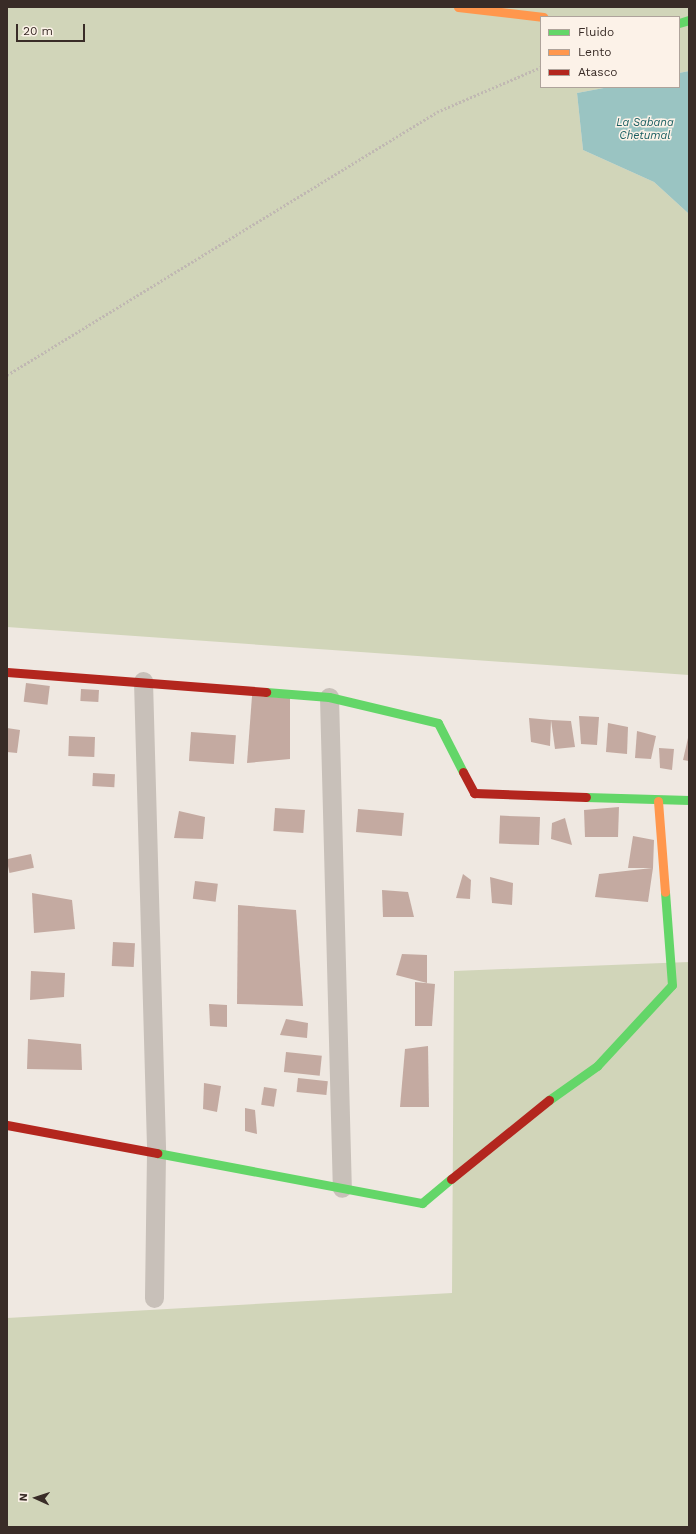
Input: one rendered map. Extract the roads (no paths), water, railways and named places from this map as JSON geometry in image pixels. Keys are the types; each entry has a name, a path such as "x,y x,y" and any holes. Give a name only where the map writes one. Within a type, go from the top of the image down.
{"street":[{"path":"458,7 540,17"},
{"path":"7,672 143,681 329,697 438,723 474,793 658,801 689,800"},
{"path":"143,681 156,1153 154,1298"},
{"path":"329,697 342,1188"},
{"path":"7,1125 422,1203 535,1110 596,1066 672,985 658,801"}],"water":[{"name":"La Sabana Chetumal","path":"689,71 689,214 654,182 583,150 577,93 604,88 680,88 680,73"}]}
